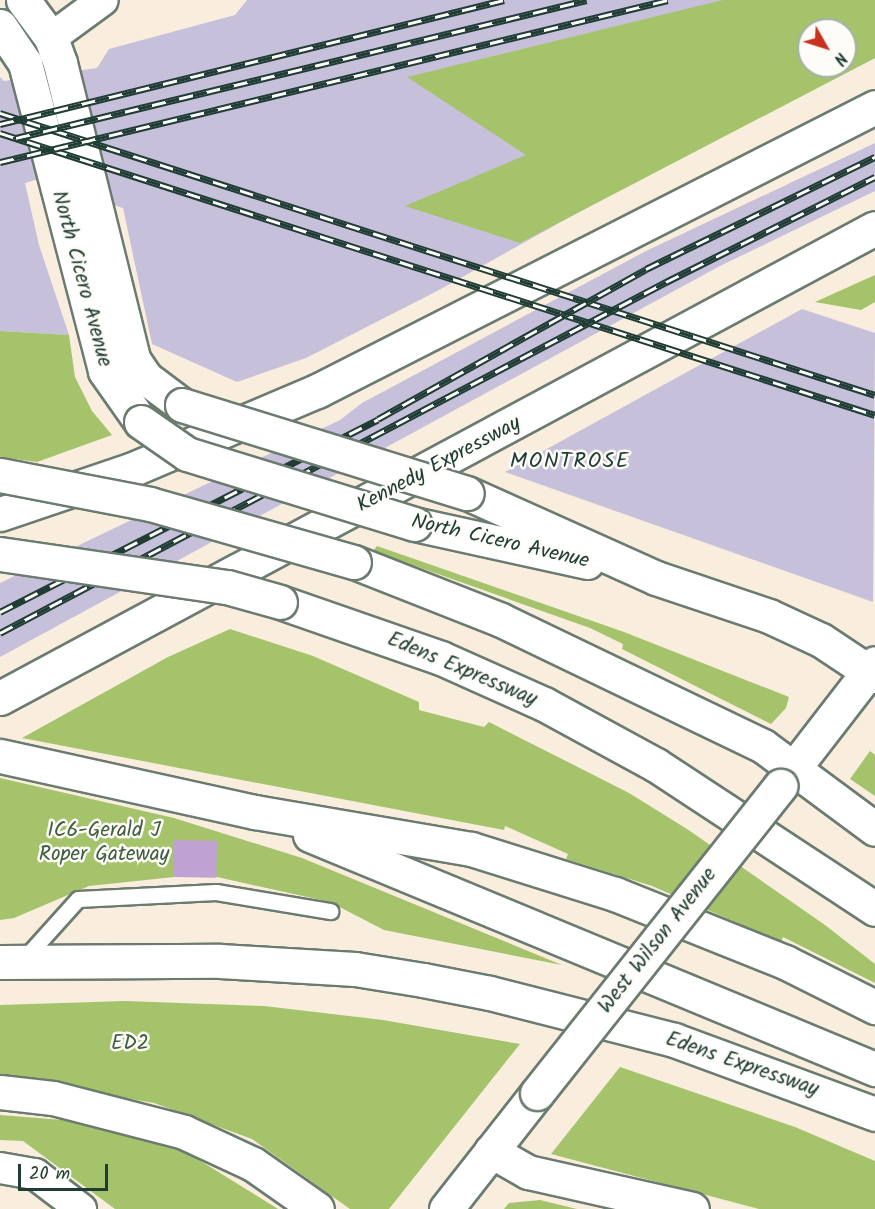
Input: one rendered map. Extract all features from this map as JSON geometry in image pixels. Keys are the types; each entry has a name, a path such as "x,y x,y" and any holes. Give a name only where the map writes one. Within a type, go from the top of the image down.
{"main road":[{"name":"North Cicero Avenue","path":"23,0 51,38 133,359 146,378 182,405 467,493 656,578 769,616 821,640 874,670"},
{"name":"North Cicero Avenue","path":"0,26 25,63 105,371 141,422 187,454 414,524 656,578"},
{"path":"0,514 133,469 317,391 875,107"},
{"name":"Kennedy Expressway","path":"0,698 875,228"},
{"path":"0,476 150,504 354,562 501,620 763,746 787,777 875,829"},
{"name":"Edens Expressway","path":"0,554 227,587 280,602 441,658 544,704 656,765 875,909"},
{"name":"West Wilson Avenue","path":"446,1209 874,670"},
{"path":"0,756 255,813 471,849 615,894 785,962 875,1007"},
{"path":"255,813 875,1069"},
{"name":"Edens Expressway","path":"11,962 231,961 355,969 423,980 490,993 674,1040 875,1114"},
{"path":"0,1092 76,1103 184,1132 253,1164 317,1209"},
{"path":"491,1151 528,1172 692,1209"}],"street":[{"path":"51,38 103,0"},
{"path":"0,1168 35,1174 81,1209"}],"lane":[{"path":"11,962 78,899 216,892 330,911"}],"shaded area":[{"path":"247,0 875,0 875,58 857,67 857,18 797,18 797,78 836,78 629,184 439,290 306,358 237,382 152,344 123,208 35,180 25,183 39,245 69,335 0,331 0,77 4,81 97,68 109,49 235,15"},
{"path":"875,143 875,191 720,266 0,657 0,583 340,420 362,403 646,251"},
{"path":"802,309 875,333 873,602 505,472"}],"green space":[{"path":"723,0 875,0 875,58 857,67 857,18 797,18 797,78 837,78 520,243 405,206 526,155 407,77"},
{"path":"875,275 875,302 861,310 815,302"},
{"path":"0,331 69,335 75,377 92,411 112,435 37,462 0,457"},
{"path":"377,546 624,632 789,697 786,708 771,724 622,649 623,644 590,628 373,551"},
{"path":"230,629 313,656 419,702 419,710 484,727 489,722 629,793 687,829 825,925 875,964 875,983 783,937 781,942 652,886 566,859 568,854 505,826 504,830 22,738 168,657"},
{"path":"870,751 875,755 875,796 850,779"},
{"name":"IC6-Gerald J Roper Gateway","path":"0,778 174,818 302,858 562,965 384,930 330,902 217,877 174,877 89,886 14,918 0,920"},
{"name":"ED2","path":"125,1001 264,1006 383,1020 520,1044 389,1209 350,1209 252,1139 154,1103 0,1077 0,1005"},
{"path":"620,1067 795,1127 875,1161 875,1209 759,1209 551,1154"},
{"path":"0,1115 75,1121 197,1154 199,1160 278,1209 115,1209 23,1141 0,1140"},
{"path":"540,1200 577,1209 504,1209 509,1203"}],"building":[{"path":"174,840 217,841 216,878 173,877"}],"railway":[{"path":"0,124 504,0"},
{"path":"16,138 587,0"},
{"path":"0,162 668,0"},
{"path":"0,113 875,395"},
{"path":"0,133 875,415"},
{"path":"0,612 378,419 646,269 875,157"},
{"path":"0,633 666,282 875,177"}],"district":[{"name":"MONTROSE","path":"570,462"}]}
